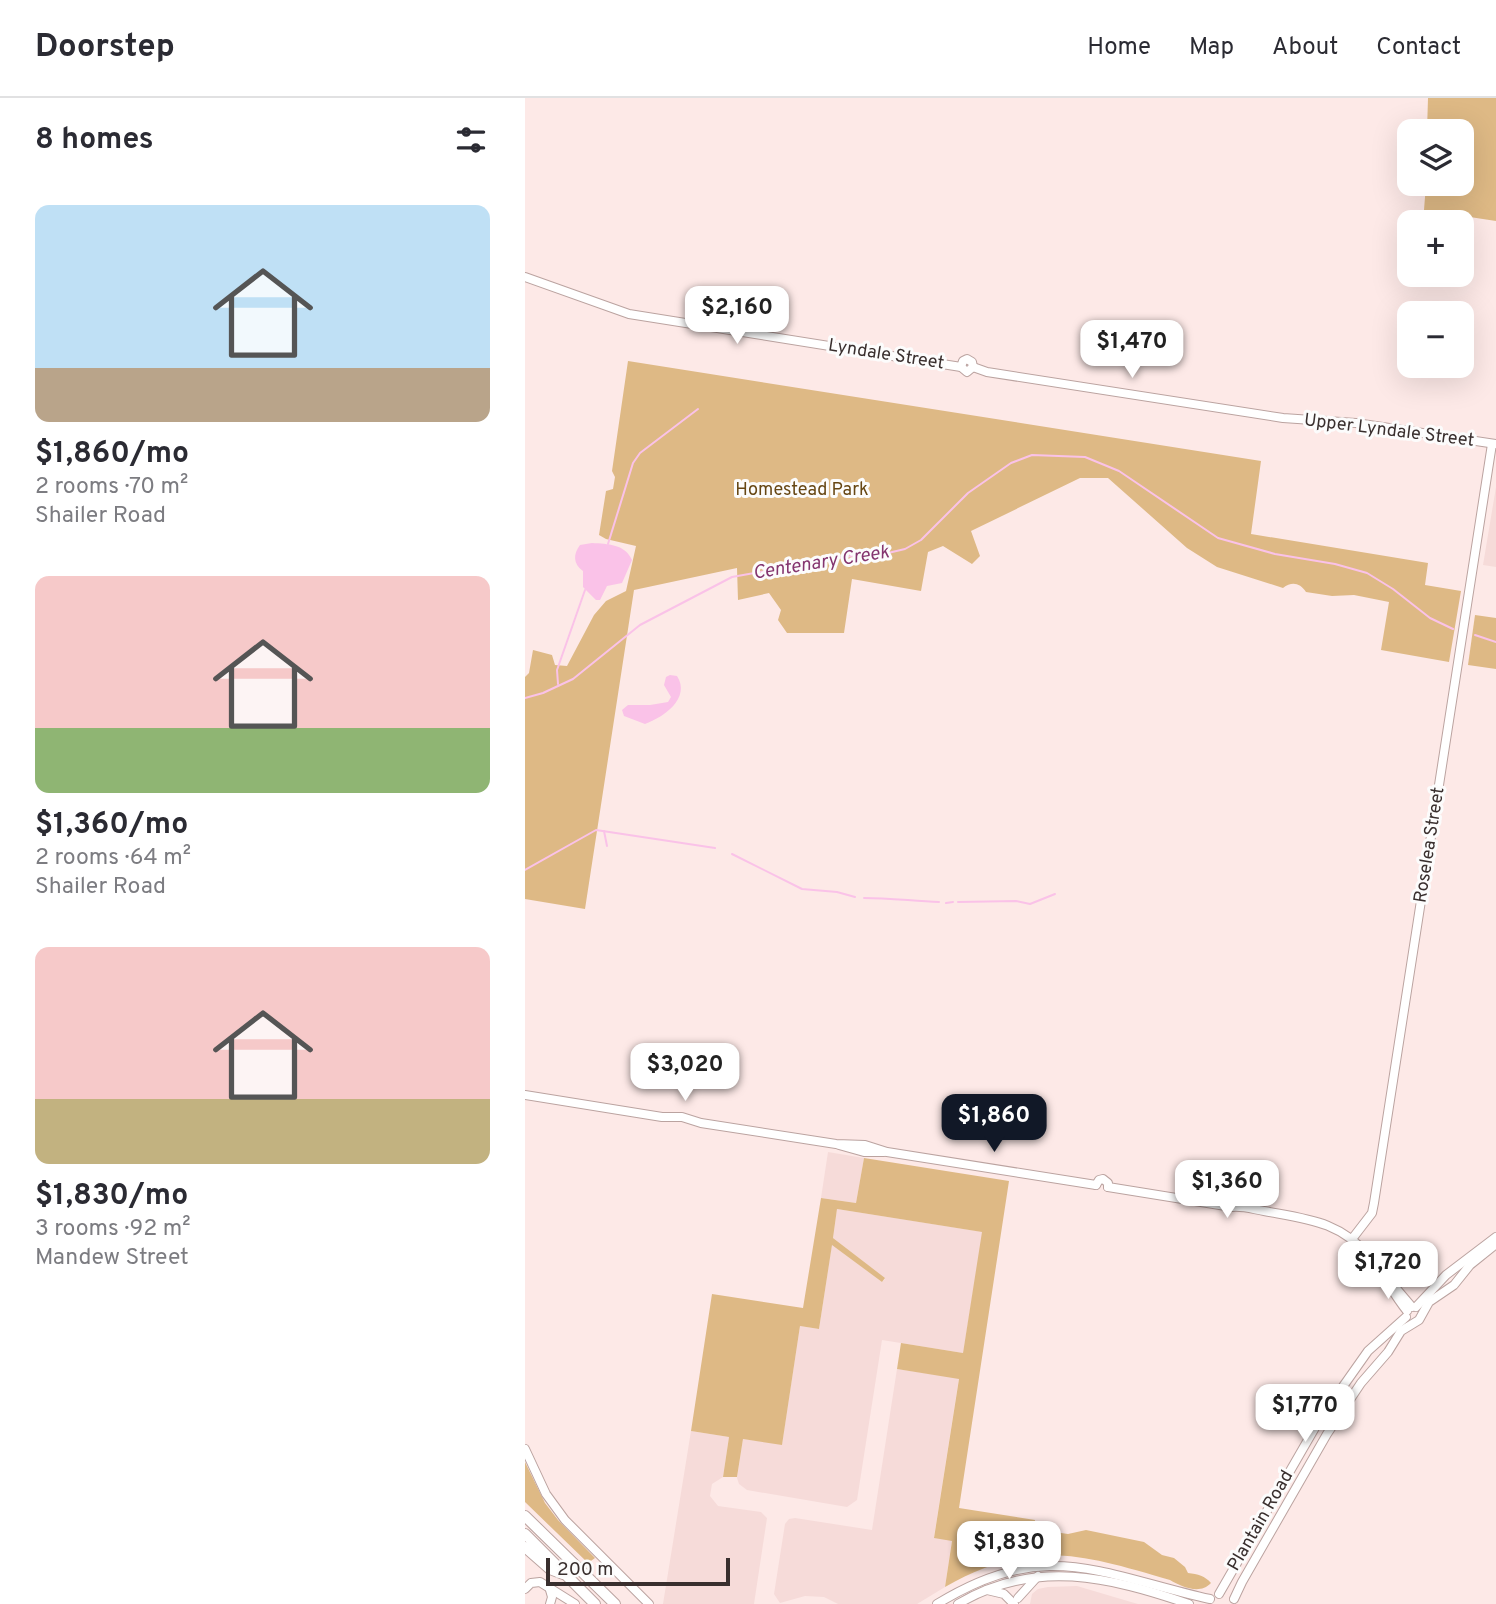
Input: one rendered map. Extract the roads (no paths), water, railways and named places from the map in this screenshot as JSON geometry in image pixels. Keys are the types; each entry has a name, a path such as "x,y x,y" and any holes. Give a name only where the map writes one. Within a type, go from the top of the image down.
{"highway":[{"path":"525,1516 615,1604"},
{"path":"525,1534 595,1604"},
{"path":"525,1547 550,1569 566,1575"}],"street":[{"name":"Lyndale Street","path":"525,277 629,314 961,366 967,372 973,367 987,372 1283,418"},
{"name":"Upper Lyndale Street","path":"1283,418 1356,423 1494,444"},
{"name":"Roselea Street","path":"1352,1239 1371,1213 1374,1203 1494,444"},
{"path":"525,1095 682,1117 701,1123 836,1144 865,1145 887,1152 1096,1185 1103,1179 1107,1181 1108,1187 1232,1207 1245,1206 1307,1218 1326,1224 1352,1239 1369,1256 1410,1310 1415,1322"},
{"name":"Plantain Road","path":"1219,1594 1320,1419 1368,1352 1446,1275 1496,1237"},
{"path":"1422,1316 1429,1302 1454,1285 1470,1265 1496,1244"},
{"path":"1410,1310 1420,1309 1422,1316"},
{"name":"Plantain Road","path":"1236,1602 1254,1559 1340,1413 1388,1352 1401,1331 1422,1316"},
{"path":"525,1449 546,1494 565,1520 649,1604"},
{"path":"937,1604 967,1586 998,1574 1024,1567 1053,1565 1100,1570 1209,1602 1219,1594 1227,1594 1236,1602"},
{"path":"958,1604 987,1590 1038,1576 1070,1575 1096,1578 1189,1604"},
{"path":"987,1590 1004,1594 1016,1601 1038,1576"},
{"path":"527,1584 540,1582 575,1604"},
{"path":"550,1590 550,1604"}],"waterway":[{"path":"608,544 633,463 640,453 698,409"},
{"name":"Centenary Creek","path":"525,698 573,679 640,625 732,577 905,549 921,540 968,493 1011,463 1032,455 1085,457 1119,471 1218,538 1275,554 1335,564 1367,573 1430,618 1453,629"},
{"path":"558,684 557,670 585,590"},
{"name":"Centenary Creek","path":"1475,635 1496,642"},
{"path":"525,870 596,830 715,848"},
{"path":"604,831 607,846"},
{"path":"732,854 802,889 837,892 855,897"},
{"path":"958,902 1016,901 1030,904 1055,894"},
{"path":"864,898 939,902"},
{"path":"946,903 953,902"}],"park label":[{"name":"Homestead Park","path":"802,490"}]}
